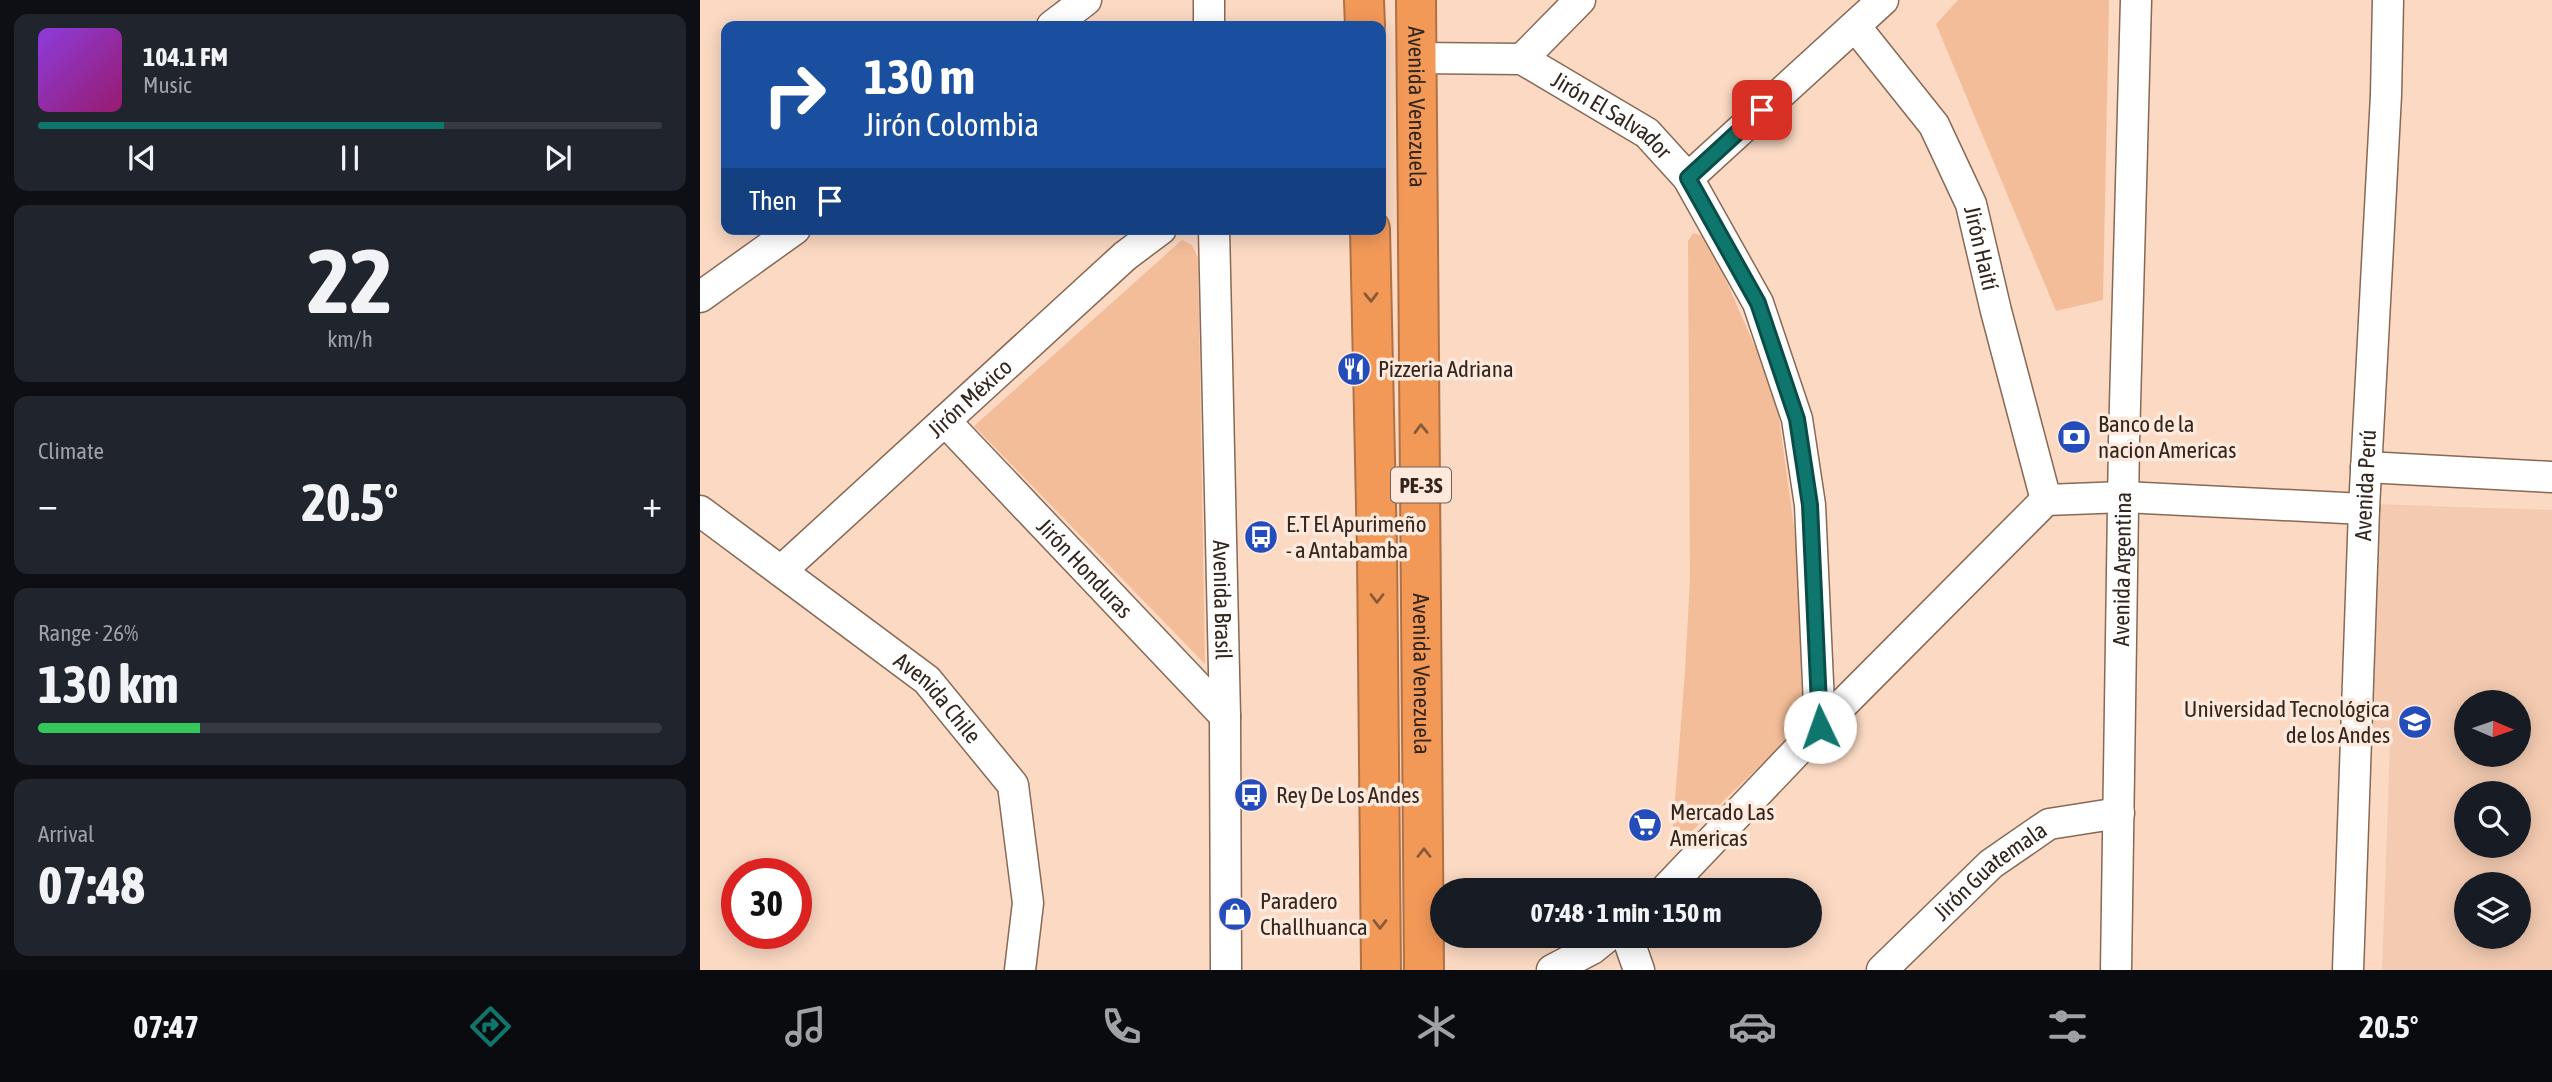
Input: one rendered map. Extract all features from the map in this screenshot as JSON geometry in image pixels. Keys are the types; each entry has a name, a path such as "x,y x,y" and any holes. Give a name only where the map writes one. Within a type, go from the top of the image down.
{"highway":[{"path":"1364,0 1365,21"},
{"name":"Avenida Venezuela","path":"1416,0 1424,970"},
{"name":"Avenida Venezuela","path":"1370,235 1377,537 1381,970"}],"street":[{"path":"1059,21 1086,0"},
{"path":"1209,0 1209,21"},
{"path":"1416,58 1522,59 1580,0"},
{"path":"1688,178 1883,0"},
{"name":"Avenida Argentina","path":"2116,970 2123,497 2136,0"},
{"name":"Avenida Perú","path":"2348,970 2364,509 2386,95 2388,0"},
{"name":"Jirón Haití","path":"1855,26 1934,125 1971,204 1996,312 2046,500"},
{"name":"Jirón El Salvador","path":"1522,59 1647,133 1688,178 1758,303 1797,419 1810,505 1820,727"},
{"path":"700,298 787,235"},
{"name":"Jirón México","path":"781,572 1125,256 1153,235"},
{"name":"Avenida Brasil","path":"1214,235 1225,716 1226,970"},
{"name":"Jirón Honduras","path":"945,421 1225,716"},
{"path":"2366,467 2552,477"},
{"path":"1676,878 1820,727 2046,500 2123,497 2364,509"},
{"name":"Avenida Chile","path":"700,511 927,680 1013,785 1028,903 1020,970"},
{"name":"Jirón Guatemala","path":"1882,970 1992,864 2049,824 2119,813"},
{"path":"1552,970 1592,948"},
{"path":"1631,948 1639,970"}],"shaded area":[{"path":"1958,0 2109,0 2103,300 2056,311 1936,24"},
{"path":"1693,233 1707,237 1766,372 1778,411 1798,556 1805,723 1671,851 1690,578 1688,241"},
{"path":"1182,240 1192,245 1198,258 1205,664 974,426"},
{"name":"Universidad Tecnológica de los Andes","path":"2372,504 2552,510 2552,970 2382,970 2390,744 2364,743"}],"place":[{"name":"Pizzeria Adriana","path":"1354,369"},
{"name":"Banco de la nacion Americas","path":"2074,437"},
{"name":"E.T El Apurimeño - a Antabamba","path":"1261,537"},
{"name":"Universidad Tecnológica de los Andes","path":"2415,722"},
{"name":"Rey De Los Andes","path":"1251,795"},
{"name":"Mercado Las Americas","path":"1645,825"},
{"name":"Paradero Challhuanca","path":"1235,914"}],"route":[{"path":"1762,110 1688,178 1758,303 1797,419 1810,505 1820,727"}]}
